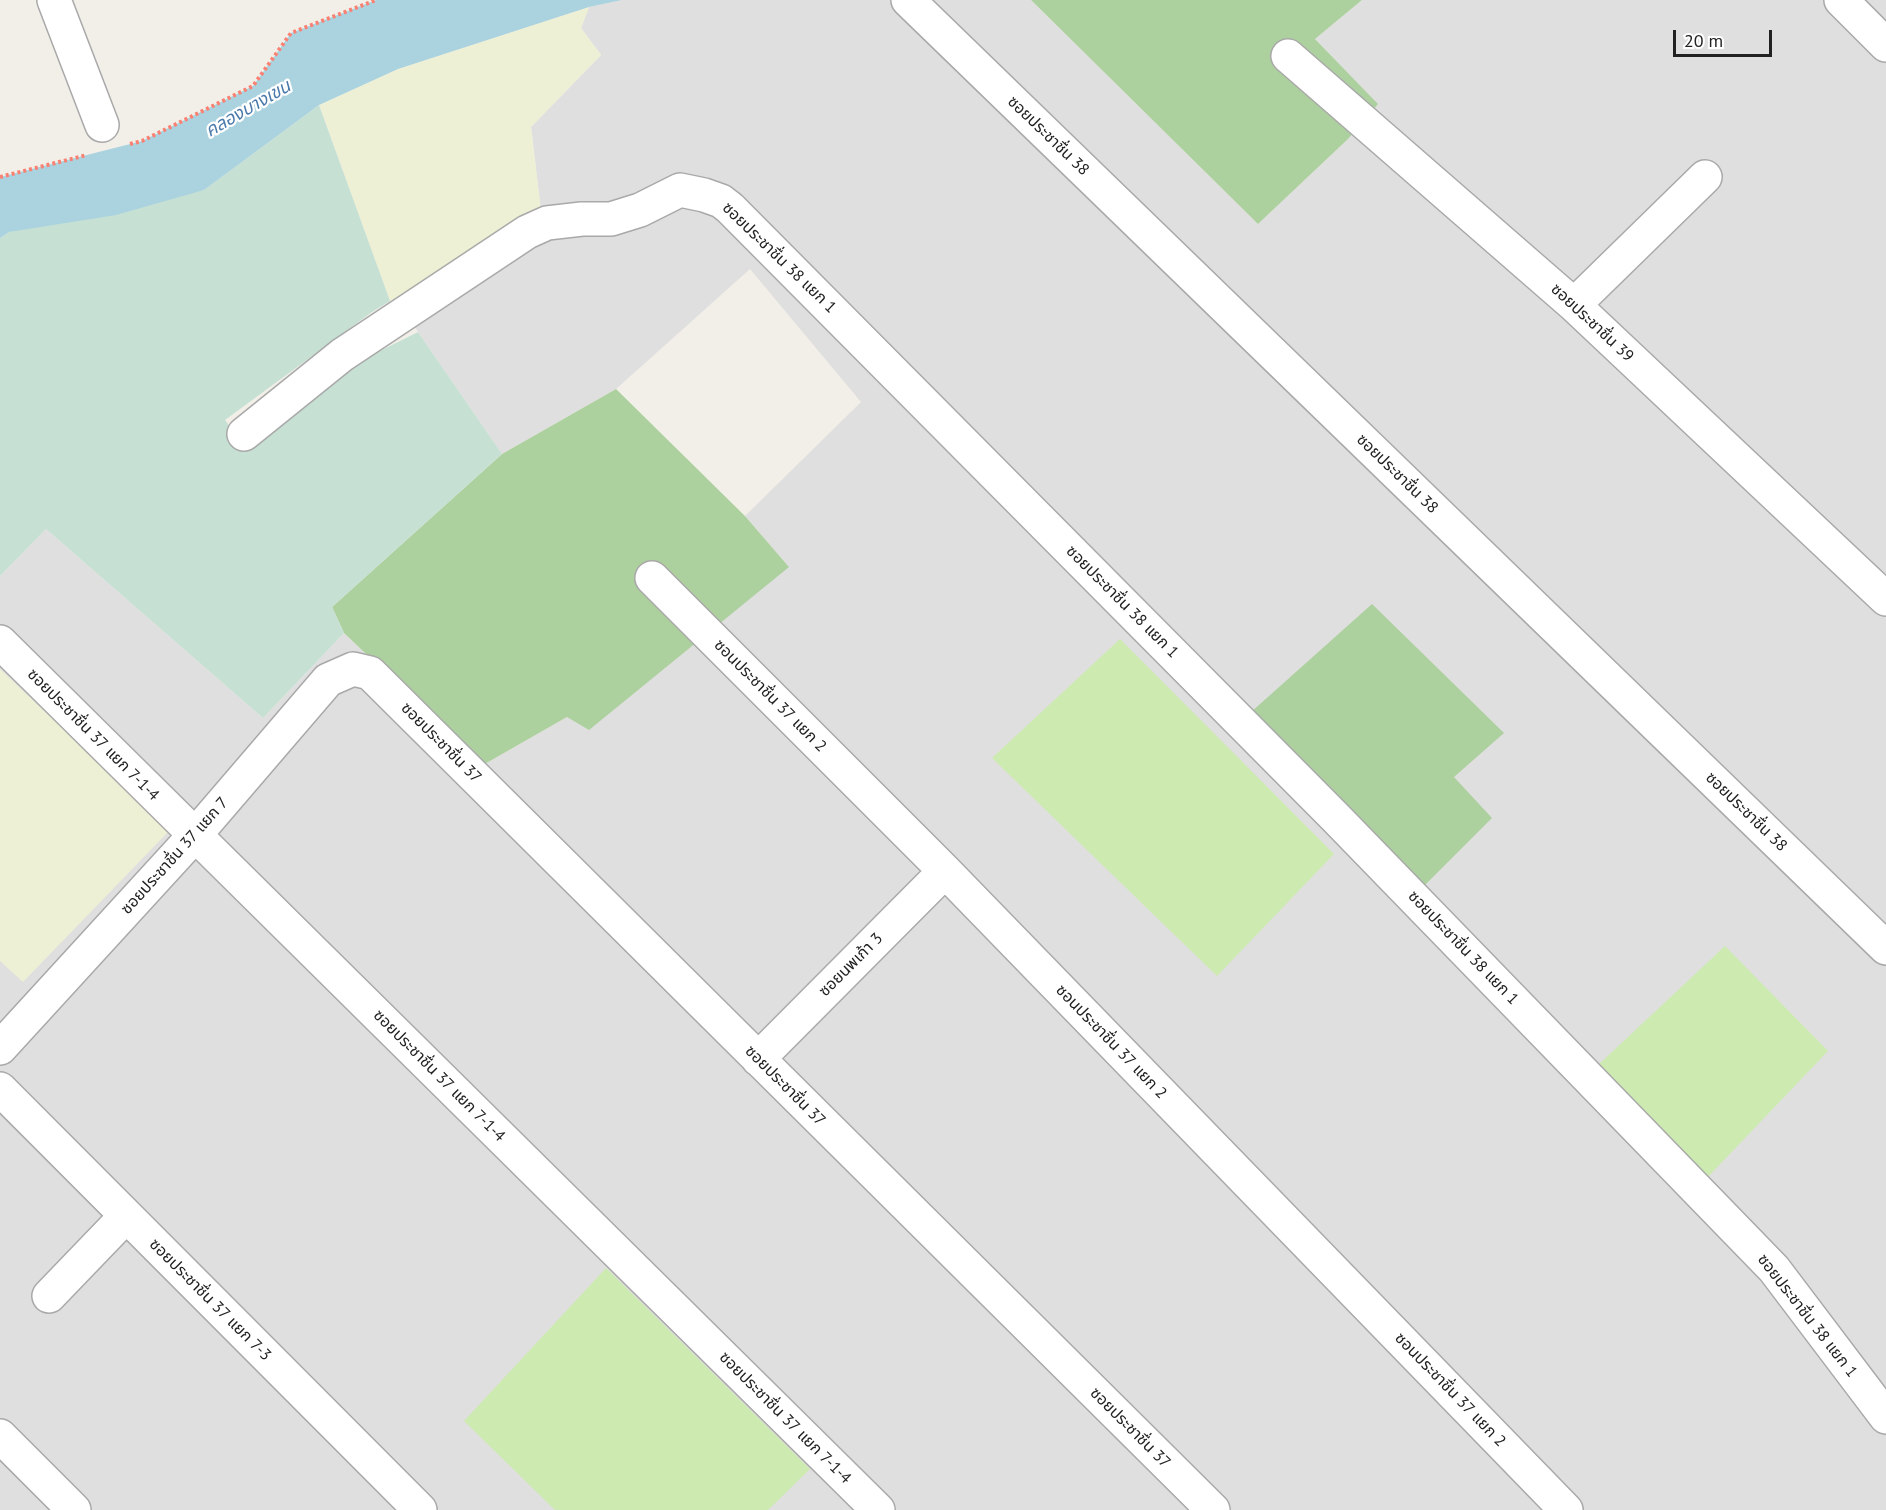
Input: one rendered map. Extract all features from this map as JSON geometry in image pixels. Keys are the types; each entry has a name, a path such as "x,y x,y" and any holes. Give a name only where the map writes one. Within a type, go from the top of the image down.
{"street":[{"path":"54,0 106,142"},
{"name":"ซอยประชาชื่น 38","path":"908,0 1886,948"},
{"path":"1841,0 1886,45"},
{"name":"ซอยประชาชื่น 39","path":"1288,56 1574,305 1886,599"},
{"path":"1574,305 1705,177"},
{"name":"ซอยประชาชื่น 38 แยก 1","path":"244,434 342,355 527,232 546,223 611,219 640,210 680,190 721,201 1328,809 1774,1269 1886,1417"},
{"name":"ซอนประชาชื่น 37 แยก 2","path":"652,578 945,871 1566,1510"},
{"name":"ซอยประชาชื่น 37 แยก 7-1-4","path":"0,642 878,1510"},
{"name":"ซอยประชาชื่น 37 แยก 7","path":"0,1048 195,835 328,680 353,669"},
{"name":"ซอยประชาชื่น 37","path":"353,669 370,673 379,680 1214,1510"},
{"name":"ซอยนพเก้า 3","path":"758,1059 945,871"},
{"name":"ซอยประชาชื่น 37 แยก 7-3","path":"0,1089 420,1510"},
{"path":"49,1296 126,1216"},
{"path":"0,1436 74,1510"}],"path":[{"path":"0,177 106,142 142,141 253,86 291,33 376,0"}],"shaded area":[{"path":"622,0 1031,0 1258,224 1348,139 1377,104 1315,39 1362,0 1886,0 1886,1510 0,1510 0,576 46,529 263,718 344,633 483,765 567,717 788,566 745,516 861,402 750,269 616,389 502,454 418,332 399,300 541,211 531,127 601,55 581,28 589,7"}],"green space":[{"path":"1031,0 1362,0 1315,39 1378,104 1348,139 1258,224"},
{"path":"589,7 581,28 601,55 531,127 541,211 399,300 390,301 319,105 398,69"},
{"path":"319,105 390,301 225,420 248,451 362,360 418,332 502,454 332,607 344,633 263,718 46,529 0,576 0,238 9,232 204,190"},
{"path":"616,389 745,516 789,567 589,730 567,717 483,765 344,633 332,607 502,454"},
{"path":"1372,604 1504,733 1454,777 1492,818 1422,888 1250,713"},
{"path":"1120,639 1334,854 1217,976 992,758"},
{"path":"0,669 170,830 23,982 0,961"},
{"path":"1725,946 1828,1051 1705,1180 1597,1066"},
{"path":"606,1268 810,1469 768,1510 555,1510 464,1421"}],"water":[{"name":"คลองบางเขน","path":"376,0 622,0 589,7 398,69 319,105 204,190 116,215 9,232 0,238 0,177 142,141 253,86 291,33"}]}
